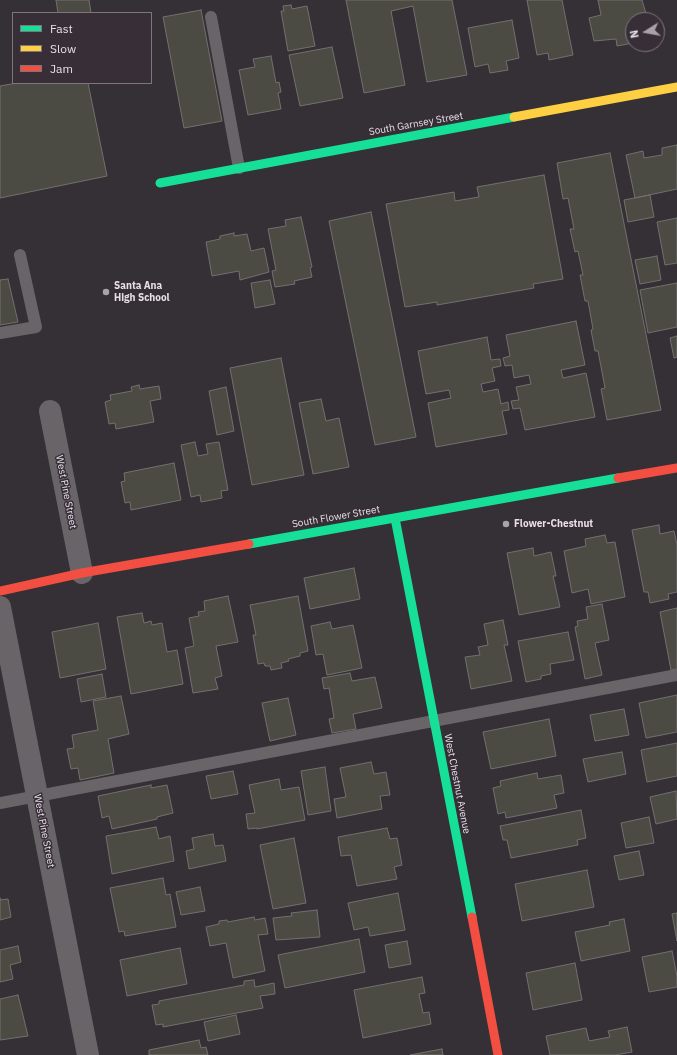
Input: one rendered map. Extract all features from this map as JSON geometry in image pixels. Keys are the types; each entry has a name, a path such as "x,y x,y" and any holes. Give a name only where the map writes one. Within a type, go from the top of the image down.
{"street":[{"name":"South Garnsey Street","path":"160,183 677,87"},
{"name":"West Pine Street","path":"50,411 82,573"},
{"name":"South Flower Street","path":"0,591 82,573 677,468"},
{"name":"West Chestnut Avenue","path":"395,518 498,1055"},
{"name":"West Pine Street","path":"0,607 88,1055"}],"lane":[{"path":"211,17 238,168"},
{"path":"0,333 36,327 20,255"},
{"path":"0,803 677,675"}],"building":[{"path":"56,0 89,0 91,12 58,12"},
{"path":"346,0 452,0 467,75 427,82 413,6 391,11 405,85 364,93"},
{"path":"527,0 562,0 573,55 549,60 548,53 537,55"},
{"path":"598,0 642,0 646,12 625,12 625,44 617,46 616,39 594,41 589,18 601,15"},
{"path":"291,5 292,9 307,6 315,46 288,51 281,11 284,11 283,6"},
{"path":"201,10 222,121 184,128 163,17"},
{"path":"512,20 519,58 506,61 508,70 490,73 488,64 475,67 468,28"},
{"path":"332,47 343,98 300,106 289,55"},
{"path":"271,56 276,83 279,82 281,92 278,93 281,109 248,115 239,70 255,67 253,59"},
{"path":"12,84 88,84 107,176 0,198 0,86"},
{"path":"677,145 677,189 635,198 626,155 643,151 644,158 662,155 662,148"},
{"path":"610,153 661,410 607,420 601,389 605,388 598,351 595,351 588,301 585,301 580,275 583,275 578,251 575,252 570,229 574,229 568,198 563,199 557,163"},
{"path":"544,175 563,279 533,284 534,288 437,305 437,302 405,307 386,204 454,192 455,201 479,197 477,187"},
{"path":"650,195 654,217 628,222 624,200"},
{"path":"371,212 416,437 375,445 329,221"},
{"path":"301,217 312,267 310,268 312,277 294,281 295,284 275,287 272,271 276,270 268,229 286,226 285,220"},
{"path":"677,218 677,263 665,265 657,222"},
{"path":"234,233 234,236 247,234 251,251 264,248 269,272 240,280 239,271 212,276 206,242 220,239 220,236"},
{"path":"657,256 661,280 640,284 635,260"},
{"path":"8,279 18,322 0,325 0,280"},
{"path":"270,280 275,304 255,308 251,283"},
{"path":"677,283 677,327 648,333 640,290"},
{"path":"576,321 585,365 561,370 563,378 586,373 595,417 525,430 520,408 513,409 511,401 519,400 516,387 531,384 529,375 514,378 512,365 505,366 503,358 510,356 506,335"},
{"path":"677,336 677,357 674,358 670,338"},
{"path":"487,337 491,360 500,359 501,366 492,368 495,381 481,384 483,392 498,389 501,404 508,402 509,410 502,411 507,434 436,447 428,403 451,398 449,390 426,394 418,351"},
{"path":"281,358 304,475 252,485 230,368"},
{"path":"139,385 140,389 159,386 161,399 150,401 154,422 116,429 115,423 109,424 105,402 111,400 110,395 132,391 131,387"},
{"path":"226,387 234,431 217,435 209,391"},
{"path":"321,399 326,421 339,418 349,467 313,474 299,403"},
{"path":"195,442 198,456 208,454 206,444 219,442 228,490 221,491 222,498 201,502 200,495 191,497 181,445"},
{"path":"174,463 181,500 131,510 130,502 125,503 121,482 125,481 124,473"},
{"path":"659,525 660,534 674,531 677,545 677,592 668,594 669,599 650,603 648,592 644,592 632,530"},
{"path":"605,535 607,543 615,542 625,597 591,604 588,589 572,593 564,551 586,546 585,539"},
{"path":"533,548 534,556 551,552 556,576 553,576 560,607 519,615 507,553"},
{"path":"354,568 360,599 310,609 304,578"},
{"path":"228,596 238,642 216,646 222,676 215,678 218,689 193,693 185,648 194,646 189,618 199,616 198,612 205,611 204,601"},
{"path":"298,596 308,651 300,653 300,656 288,659 289,661 281,663 282,668 271,670 270,666 265,666 264,663 258,664 253,635 256,635 250,605"},
{"path":"602,604 609,640 595,643 602,675 585,679 575,627 578,626 577,621 588,619 586,607"},
{"path":"677,608 677,669 671,670 660,612"},
{"path":"142,613 144,623 151,621 152,625 162,623 167,652 177,650 183,684 131,694 117,617"},
{"path":"503,620 508,645 504,645 512,681 471,689 465,657 480,655 478,647 488,645 484,624"},
{"path":"330,622 332,629 353,625 362,668 327,675 323,654 316,655 311,626"},
{"path":"98,623 106,669 60,678 52,632"},
{"path":"568,632 574,660 550,664 551,674 541,676 541,679 526,682 518,641"},
{"path":"350,673 352,681 375,677 382,708 353,714 356,729 332,733 329,719 334,718 329,688 324,689 322,678"},
{"path":"102,674 106,697 81,702 77,679"},
{"path":"677,695 677,732 646,738 639,703"},
{"path":"121,696 129,734 108,739 114,773 80,780 78,768 71,769 67,749 74,748 72,735 98,730 93,701"},
{"path":"288,698 296,735 270,741 262,703"},
{"path":"624,709 629,735 595,741 590,715"},
{"path":"549,719 556,756 491,769 483,732"},
{"path":"677,743 677,776 647,782 641,750"},
{"path":"622,752 626,774 588,782 583,759"},
{"path":"371,762 374,774 386,772 390,795 380,796 382,809 337,818 334,799 346,797 340,768"},
{"path":"325,767 331,811 308,815 301,771"},
{"path":"233,771 238,794 211,799 206,776"},
{"path":"537,773 538,779 561,775 564,793 554,795 557,808 506,818 505,812 498,814 493,788 501,786 500,781"},
{"path":"279,779 281,790 299,787 305,820 257,829 248,829 246,814 255,813 249,785"},
{"path":"151,785 151,788 167,785 173,813 157,817 157,819 112,829 109,816 102,818 98,796"},
{"path":"676,791 677,819 656,824 650,797"},
{"path":"581,810 586,838 577,840 578,845 511,858 507,840 503,840 500,826"},
{"path":"649,817 654,843 626,848 621,823"},
{"path":"156,827 159,839 170,836 174,861 112,874 106,836"},
{"path":"387,828 390,839 397,838 402,865 394,867 397,879 357,886 351,855 341,856 338,837"},
{"path":"213,834 215,846 223,845 226,861 189,869 186,851 194,849 192,838"},
{"path":"294,838 306,903 273,909 260,845"},
{"path":"639,851 644,875 619,880 614,856"},
{"path":"587,870 594,907 522,921 515,884"},
{"path":"163,878 166,895 170,894 176,927 125,936 124,931 119,932 110,888"},
{"path":"200,887 205,911 181,915 176,892"},
{"path":"398,893 405,930 370,936 368,927 354,930 348,903"},
{"path":"8,899 11,917 0,920 0,900"},
{"path":"317,910 320,937 276,940 273,918 292,916 291,913"},
{"path":"677,913 677,941 672,914"},
{"path":"254,917 255,920 265,918 268,934 258,935 265,971 233,978 226,943 210,946 206,927 219,924 219,921 227,920 228,922"},
{"path":"624,919 630,951 581,961 575,932 610,925 609,922"},
{"path":"359,939 365,972 285,988 278,955"},
{"path":"407,941 411,964 389,968 385,945"},
{"path":"18,946 21,962 10,965 13,979 0,982 0,950"},
{"path":"180,948 187,984 127,996 120,960"},
{"path":"672,951 677,976 677,987 649,992 642,957"},
{"path":"575,963 582,1000 533,1010 526,973"},
{"path":"422,977 425,993 419,994 423,1013 429,1012 431,1024 363,1038 354,990"},
{"path":"254,980 255,987 274,983 275,994 260,996 263,1008 163,1027 163,1024 156,1025 152,1005 159,1004 159,1001 244,985 244,981"},
{"path":"18,995 28,1036 0,1040 0,999"},
{"path":"236,1015 240,1034 208,1041 204,1022"},
{"path":"627,1027 632,1052 615,1055 550,1055 546,1036 586,1028 589,1041 610,1037 608,1031"},
{"path":"199,1040 201,1048 206,1047 208,1055 149,1055 149,1050"},
{"path":"442,1049 443,1055 410,1055"}],"traffic: fast":[{"path":"160,183 514,117"},
{"path":"249,544 618,478"},
{"path":"395,518 472,917"}],"traffic: slow":[{"path":"514,117 677,87"}],"traffic: jam":[{"path":"618,478 677,468"},
{"path":"0,591 82,573 249,544"},
{"path":"472,917 498,1055"}],"place":[{"name":"Santa Ana High School","path":"106,292"},
{"name":"Flower-Chestnut","path":"506,524"}]}
